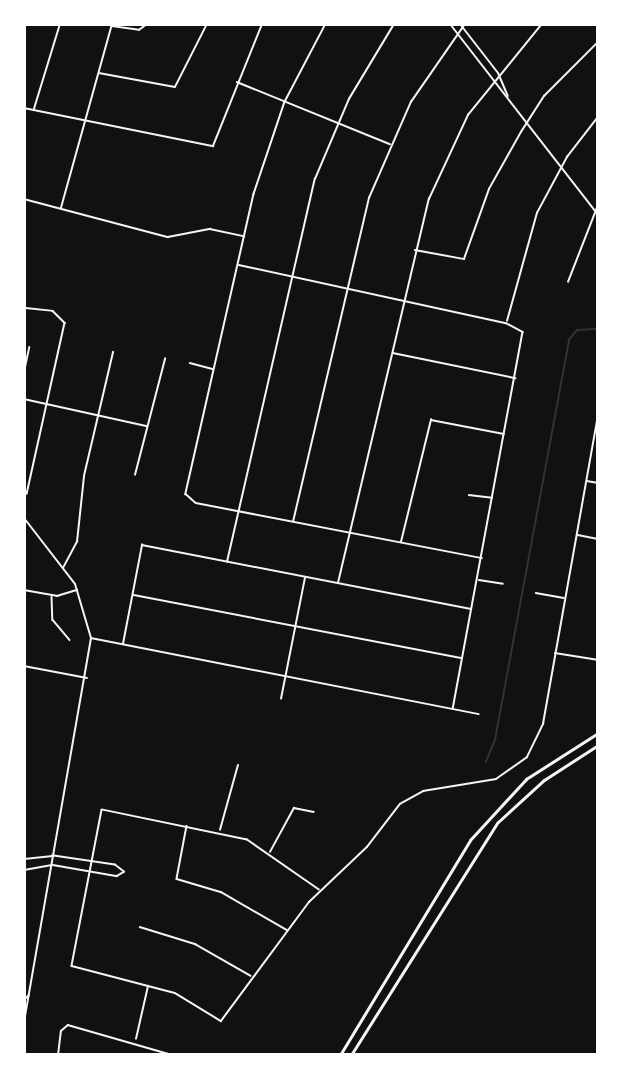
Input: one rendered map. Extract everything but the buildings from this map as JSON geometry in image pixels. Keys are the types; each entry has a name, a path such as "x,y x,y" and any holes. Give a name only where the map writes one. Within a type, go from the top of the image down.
{"highway":[{"path":"340,1055 470,840 526,779 598,733"},
{"path":"351,1055 498,822 544,780 598,745"}],"street":[{"path":"34,111 60,24"},
{"path":"61,208 112,25 139,30 147,24"},
{"path":"98,72 169,88 183,78 207,24"},
{"path":"24,108 86,123 213,146 236,82 262,24"},
{"path":"326,24 285,102 244,236 212,369 186,494 192,502 482,558"},
{"path":"227,562 315,179 339,122 394,24"},
{"path":"450,24 559,168 598,215"},
{"path":"338,583 414,250 442,167 493,80 542,24"},
{"path":"294,522 369,198 390,144 463,25 498,73 511,102"},
{"path":"414,250 464,259 489,189 544,96 598,42"},
{"path":"236,82 390,144"},
{"path":"506,323 526,239 559,168 598,117"},
{"path":"24,199 168,237 210,229 244,236"},
{"path":"568,282 598,205"},
{"path":"238,265 521,328 523,339 453,709"},
{"path":"26,308 53,311 65,323 27,494"},
{"path":"24,372 29,348"},
{"path":"63,568 77,542 84,476 113,352"},
{"path":"392,352 516,378"},
{"path":"135,476 165,359"},
{"path":"190,363 212,369"},
{"path":"24,399 47,406 147,426"},
{"path":"319,890 270,853 220,831 102,810 90,860 72,966 188,999 221,1021 252,976 319,890 411,797 481,784 527,757 543,724 598,416"},
{"path":"401,543 431,420 505,434"},
{"path":"587,481 598,483"},
{"path":"469,495 493,498"},
{"path":"24,518 78,590 91,638 87,678 24,1022"},
{"path":"577,535 598,539"},
{"path":"123,645 142,545 472,609"},
{"path":"281,699 305,577"},
{"path":"478,579 503,585"},
{"path":"24,590 52,596 78,590"},
{"path":"536,592 565,598"},
{"path":"133,595 463,658"},
{"path":"52,596 53,620 70,640"},
{"path":"91,638 479,714"},
{"path":"555,652 598,660"},
{"path":"24,666 87,678"},
{"path":"220,831 238,765"},
{"path":"270,853 294,808 314,812"},
{"path":"187,826 177,879 221,892 288,931"},
{"path":"24,859 53,856 90,860 120,866 124,872 88,871 52,865 24,870"},
{"path":"140,927 195,944 252,976"},
{"path":"135,1040 148,986"},
{"path":"24,1000 29,995"},
{"path":"58,1055 63,1025 135,1040 172,1055"}],"waterway":[{"path":"486,762 495,740 569,340 577,330 598,329"}]}
